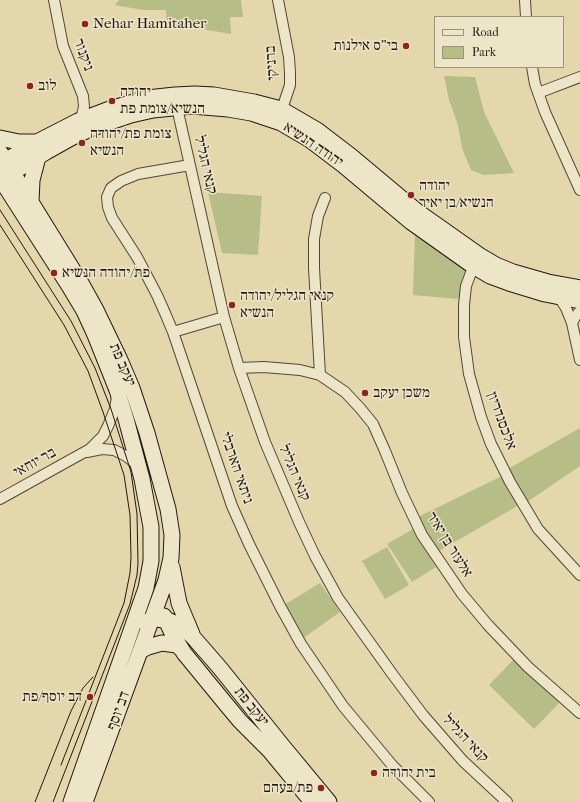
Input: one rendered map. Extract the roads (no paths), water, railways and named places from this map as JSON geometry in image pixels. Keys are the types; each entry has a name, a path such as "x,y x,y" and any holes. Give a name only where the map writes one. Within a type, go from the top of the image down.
{"main road":[{"name":"יהודה הנשיא","path":"3,170 37,150 78,121 107,110 147,98 281,116 411,222 476,261 490,276 509,284 580,301"},
{"name":"יהודה הנשיא","path":"37,150 113,121 153,110 176,101"},
{"path":"0,138 19,142 37,150 32,180 31,202"},
{"name":"יעקב פת","path":"3,170 31,202 96,310 132,388 147,433 168,509 172,535 171,558 159,601"},
{"name":"יעקב פת","path":"3,170 84,311 117,390 139,466 151,527 150,566 146,588 128,637"},
{"name":"יהודה הנשיא","path":"476,261 496,265 513,272 548,282 580,288"},
{"path":"171,558 180,606 197,642"},
{"name":"יעקב פת","path":"150,566 159,601 159,620 174,637 182,650 224,703 274,756 312,802"},
{"path":"128,637 132,630 138,625 159,620"},
{"name":"יעקב פת","path":"159,620 181,626 197,642 329,802"},
{"name":"דב יוסף","path":"85,802 140,651 159,620"},
{"name":"דב יוסף","path":"71,802 128,637"},
{"path":"140,651 162,643 177,645 182,650"}],"street":[{"name":"ניקנור","path":"54,0 63,46 83,96 84,107 82,115 78,121"},
{"name":"ברניקי","path":"278,0 289,57 290,73 290,85 281,116"},
{"path":"525,0 526,16"},
{"path":"532,68 538,93 545,112 580,190"},
{"path":"538,93 580,77"},
{"name":"ניקנור","path":"83,96 93,106 107,110"},
{"name":"קנאי הגליל","path":"176,101 224,317 239,368 276,470 315,556 338,598 361,632 424,715 463,761 508,802"},
{"name":"ניתאי הארבלי","path":"190,165 138,174 121,182 111,188 107,197 108,208 112,218 137,257 154,288 173,332 232,506 283,612 301,644 343,706 392,765 430,802"},
{"path":"320,375 314,268 314,239 318,216 325,198"},
{"name":"אלכסנדריון","path":"476,261 466,286 464,305 464,337 469,374 481,416 510,482 538,529 580,575"},
{"path":"559,297 566,308 572,323 580,360"},
{"path":"572,323 580,311"},
{"path":"173,332 224,317"},
{"name":"אלעזר בן יאיר","path":"239,368 282,368 300,370 320,375 345,392 373,424 386,451 402,493 422,535 462,594 488,625 528,667 580,713"},
{"name":"בר יוחאי","path":"0,499 85,452 99,440 106,432 115,409 117,390"},
{"name":"בר יוחאי","path":"85,452 98,449 111,449 126,456 139,466"}],"tram line":[{"path":"0,210 71,321 95,368 111,409 131,472 137,514 138,563 137,575 130,604 53,802"},
{"path":"0,225 64,325 88,371 124,475 130,515 130,573 124,603 61,765"},
{"path":"35,802 71,711 83,688 93,677"}],"place":[{"name":"Nehar Hamitaher","path":"85,24"},
{"name":"בי\"ס אילנות","path":"406,46"},
{"name":"לוב","path":"30,86"},
{"name":"יהודה הנשיא/צומת פת","path":"112,101"},
{"name":"צומת פת/יהודה הנשיא","path":"82,143"},
{"name":"יהודה הנשיא/בן יאיר","path":"411,195"},
{"name":"פת/יהודה הנשיא","path":"54,273"},
{"name":"קנאי הגליל/יהודה הנשיא","path":"232,305"},
{"name":"משכן יעקב","path":"365,393"},
{"name":"דב יוסף/פת","path":"90,697"},
{"name":"בית יהודה","path":"374,773"},
{"name":"פת/בעהם","path":"321,788"}]}
